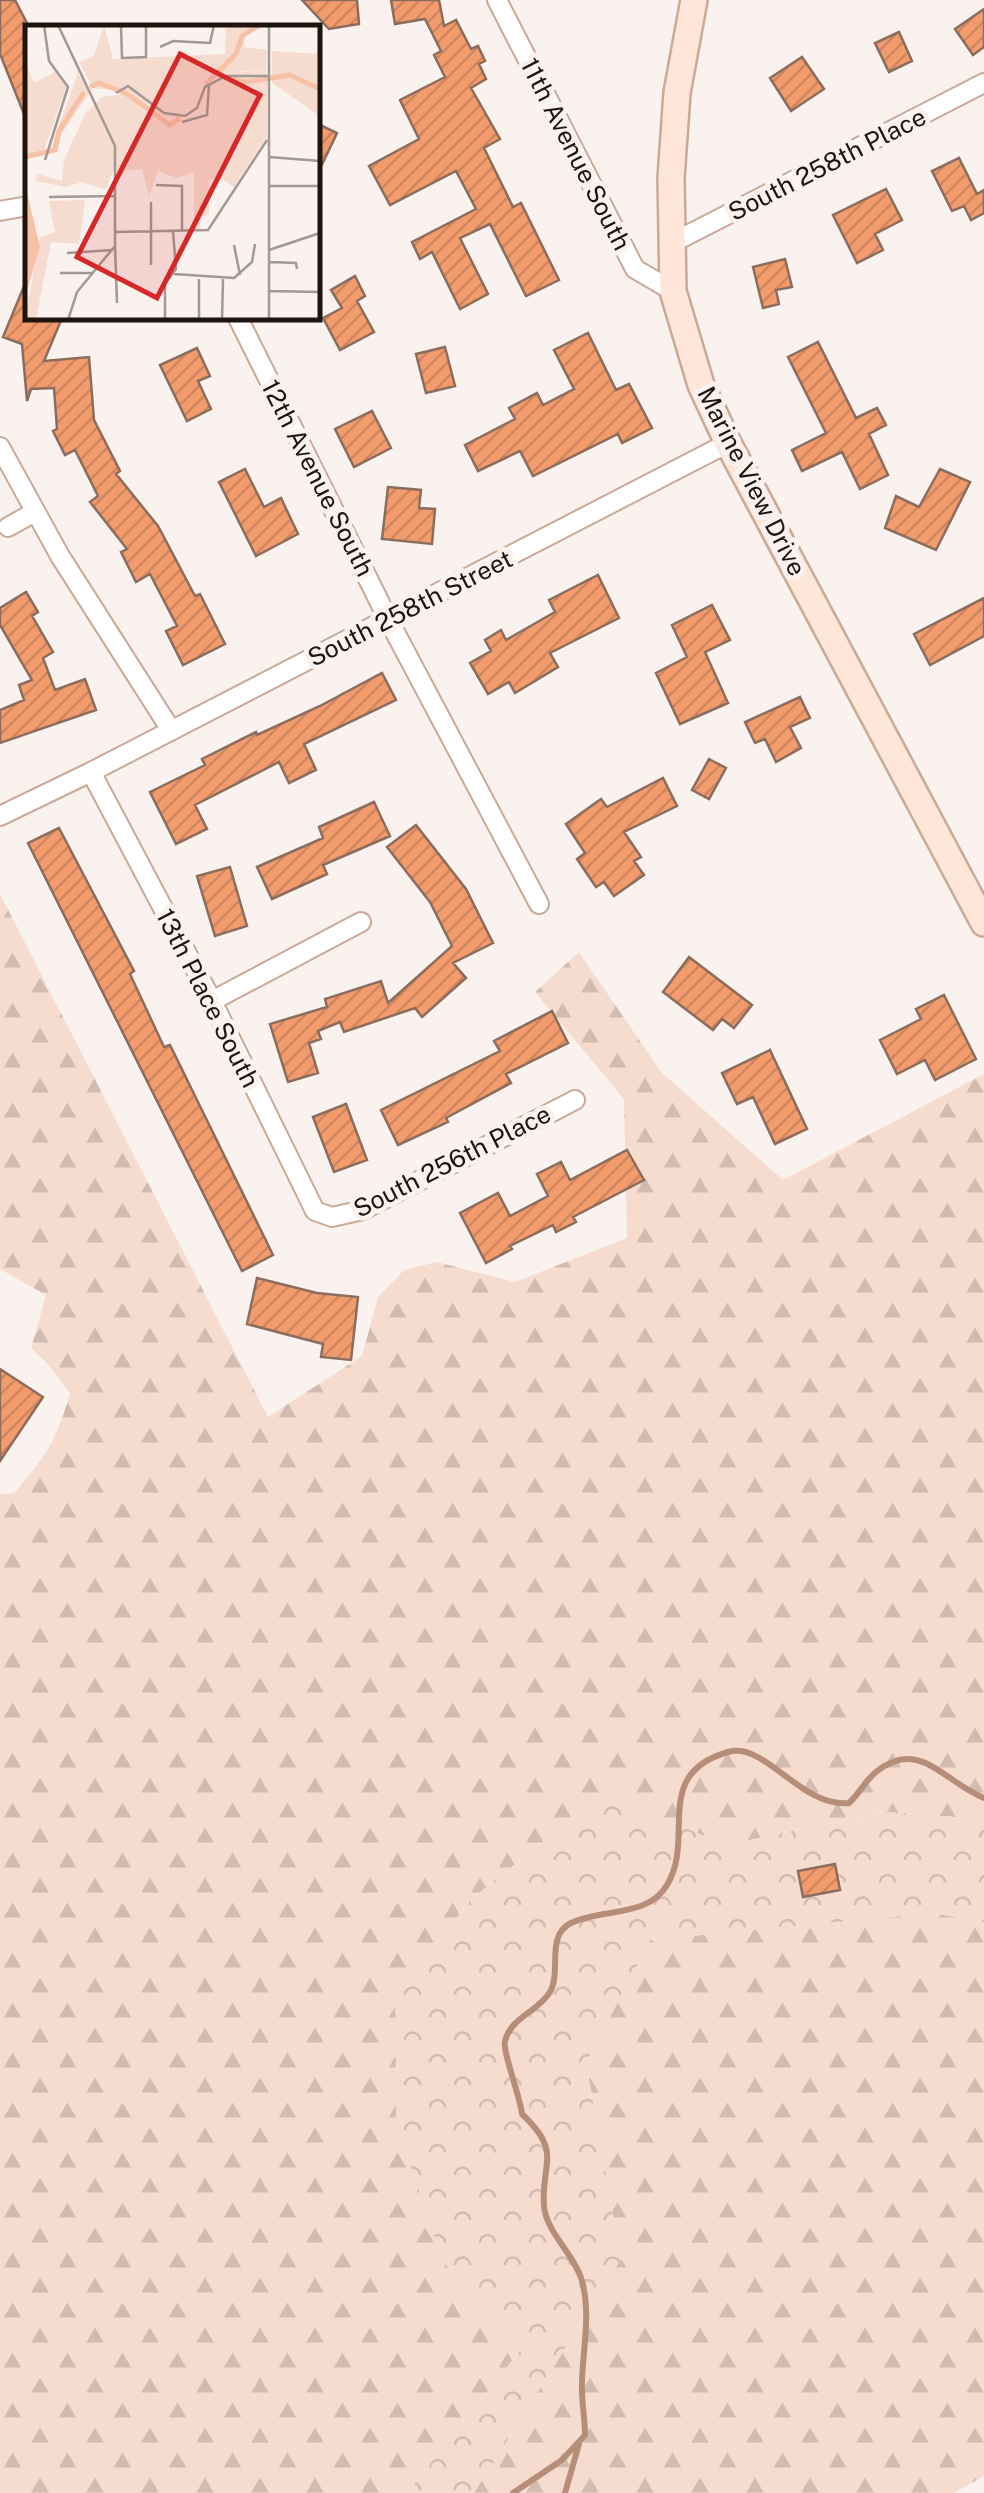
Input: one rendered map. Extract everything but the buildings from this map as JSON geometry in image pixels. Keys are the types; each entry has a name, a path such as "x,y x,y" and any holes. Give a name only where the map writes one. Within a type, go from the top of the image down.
{"main road":[{"name":"Marine View Drive","path":"694,0 677,93 670,244 673,291 701,385 984,923"}],"street":[{"name":"11th Avenue South","path":"497,0 636,269 673,291"},
{"name":"South 258th Place","path":"670,244 984,83"},
{"path":"0,211 25,207"},
{"name":"12th Avenue South","path":"239,320 388,620 539,904"},
{"name":"South 258th Street","path":"0,816 728,442"},
{"path":"0,447 35,512 172,730"},
{"path":"8,526 35,512"},
{"name":"13th Place South","path":"91,772 212,1001 310,1205 328,1217"},
{"path":"212,1001 361,922"},
{"name":"South 256th Place","path":"328,1217 363,1210 574,1100"}],"green space":[{"path":"0,894 268,1417 362,1356 378,1297 404,1270 437,1262 515,1282 627,1238 624,1099 535,992 579,952 661,1072 783,1180 984,1074 984,1819 884,1812 725,1845 604,1793 473,1898 395,1994 442,2260 522,2348 407,2493 0,2493 0,1494 14,1493 42,1458 70,1393 31,1348 46,1295 0,1269"},
{"path":"604,1793 725,1845 885,1812 984,1819 984,1922 933,1913 650,1940 586,2063 621,2259 474,2493 407,2493 522,2348 442,2260 396,2122 395,1994 473,1898"},
{"path":"933,1913 984,1922 984,2476 954,2493 474,2493 621,2259 586,2063 650,1940"}],"waterway":[{"path":"585,2435 585,2293 578,2271 546,2216 546,2148 535,2127 522,2114 505,2046 513,2026 550,1992 558,1936 583,1918 636,1908 659,1895 675,1867 679,1809 690,1775 704,1762 728,1752 756,1756 815,1796 832,1802 849,1803 876,1772 905,1759 931,1766 984,1798"},
{"path":"513,2493 562,2460 585,2435"},
{"path":"565,2493 579,2444"}]}
